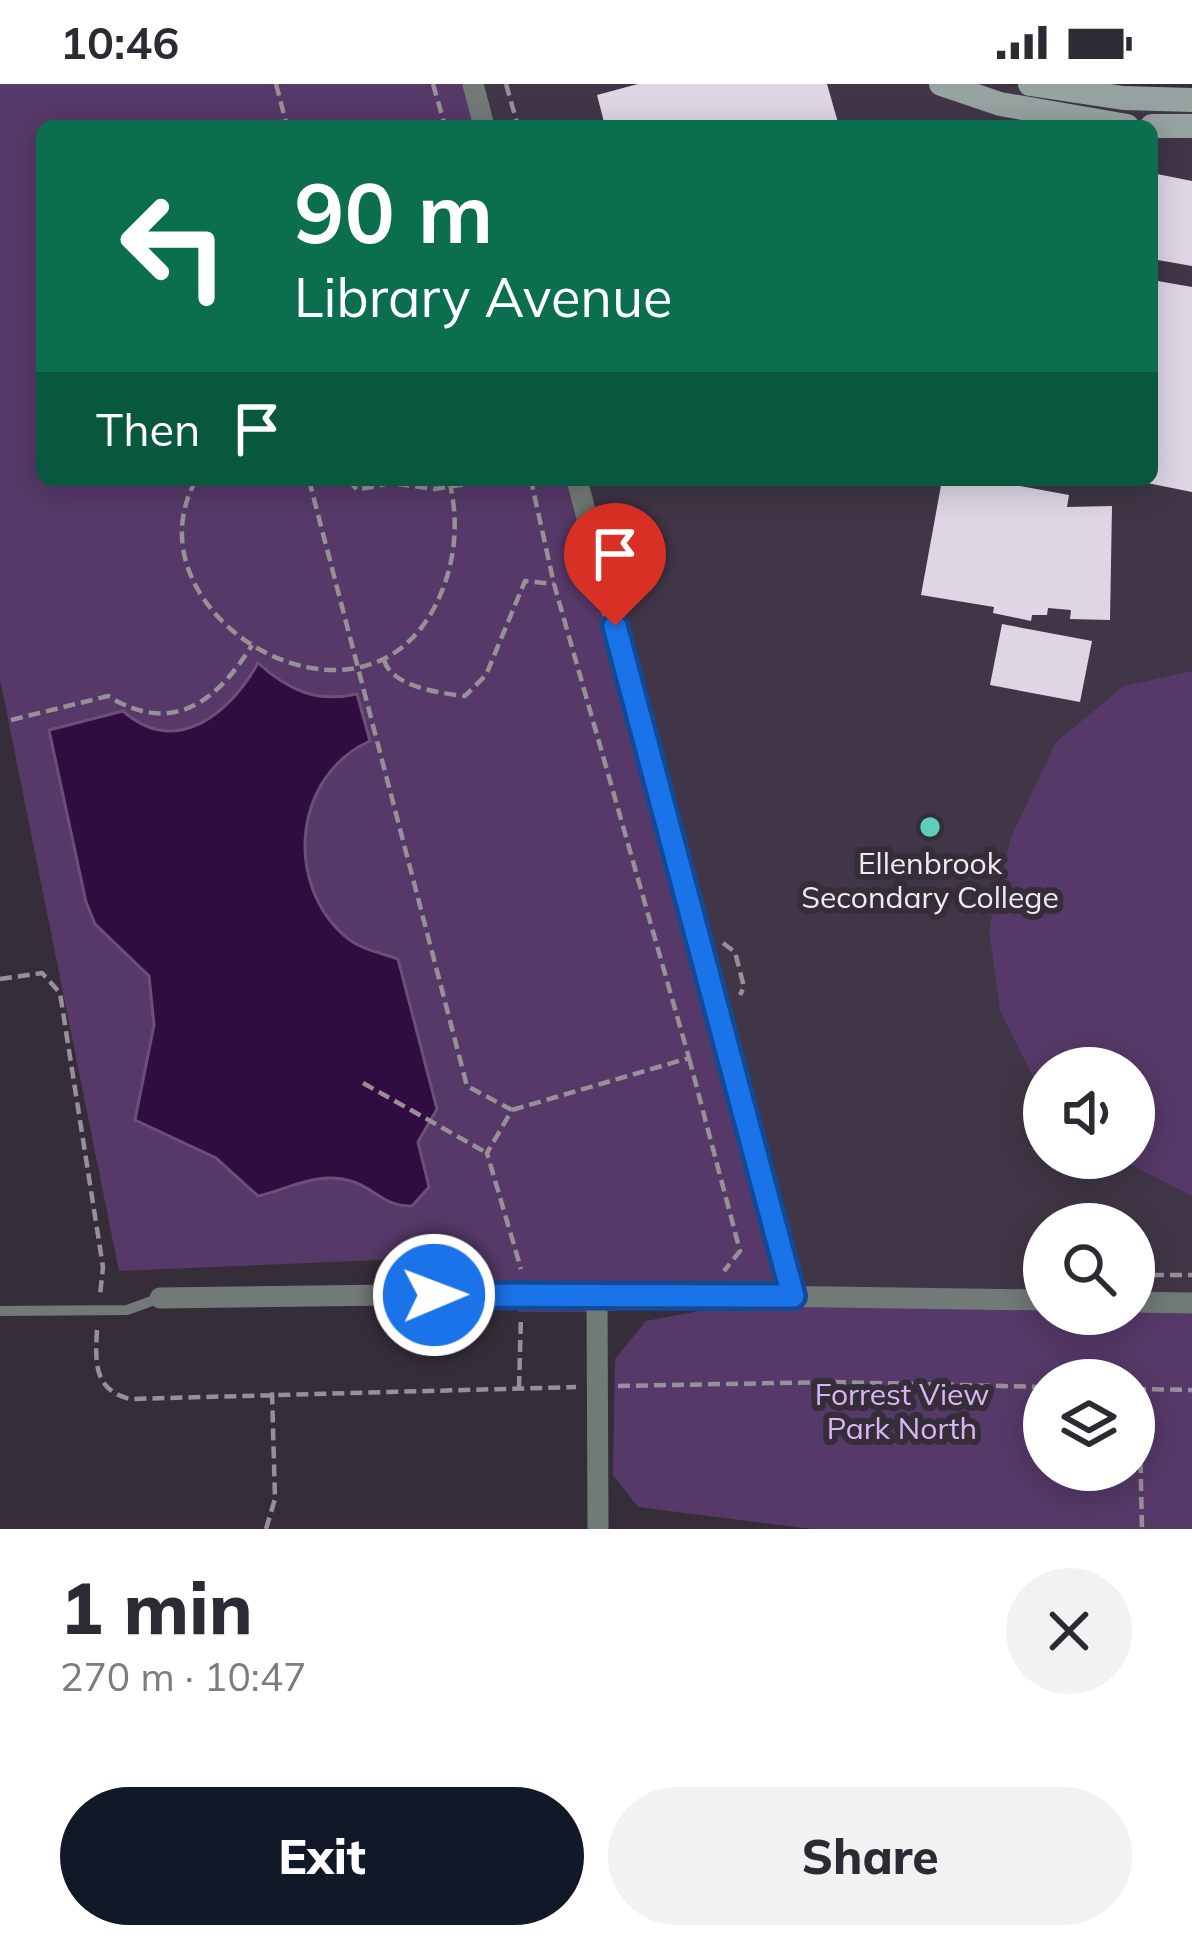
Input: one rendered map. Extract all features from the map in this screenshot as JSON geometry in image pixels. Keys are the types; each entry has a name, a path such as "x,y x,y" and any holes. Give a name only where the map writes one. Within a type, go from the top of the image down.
{"main road":[{"path":"941,84 1022,109 1089,120"},
{"path":"1030,84 1123,98 1192,100"},
{"path":"1158,126 1192,126"}],"street":[{"path":"473,84 482,120"},
{"path":"579,486 793,1296"},
{"path":"597,1294 598,1529"},
{"path":"160,1298 597,1294 1023,1300"},
{"path":"1155,1302 1192,1303"}],"lane":[{"path":"0,1311 127,1310 160,1298"}],"path":[{"path":"276,84 285,120"},
{"path":"433,84 443,120"},
{"path":"506,84 516,120"},
{"path":"194,486 182,527 191,577 224,621 252,645 299,668 325,672 384,660 414,640 443,589 456,521 450,486"},
{"path":"311,486 466,1085 512,1110"},
{"path":"532,486 554,584 740,1251 721,1276"},
{"path":"384,660 387,669 402,680 465,696 487,675 525,581 554,584"},
{"path":"11,720 108,696 140,714 188,709 232,677 252,645"},
{"path":"711,934 735,952 744,987 733,1008"},
{"path":"487,1154 512,1110 689,1058"},
{"path":"363,1083 487,1154 522,1274 520,1388"},
{"path":"1155,1275 1192,1275"},
{"path":"598,1387 833,1382 1023,1387"},
{"path":"1155,1389 1192,1390"},
{"path":"266,1529 275,1499 272,1392"},
{"path":"1140,1491 1142,1529"}],"shaded area":[{"name":"Ellenbrook Secondary College","path":"473,84 1007,84 1192,109 1192,1303 1155,1302 1155,1203 1023,1203 1023,1301 793,1296 579,486 1158,486 1158,120 482,120"},
{"path":"258,663 303,692 328,697 357,694 370,741 325,778 312,804 306,860 312,888 346,937 398,959 437,1109 418,1142 429,1187 412,1206 394,1204 339,1178 258,1196 216,1158 135,1120 154,1025 149,976 95,924 86,902 49,730 123,711 143,724 182,730 217,713"}],"green space":[{"name":"Forrest View Park North","path":"0,84 473,84 482,120 36,120 36,486 579,486 793,1295 1023,1300 1023,1335 1155,1335 1155,1302 1192,1303 1192,1529 812,1529 638,1507 613,1475 615,1359 646,1321 773,1297 599,1312 519,1312 474,1256 119,1271 0,679"},
{"path":"1192,671 1192,1196 1155,1177 1155,1047 1023,1047 1023,1057 1000,1010 989,929 1011,837 1056,742 1124,686"}],"building":[{"path":"638,84 827,84 837,120 603,120 597,95"},
{"path":"1158,174 1192,181 1192,266 1158,260"},
{"path":"1158,281 1192,287 1192,492 1158,485"},
{"path":"941,486 1020,486 1069,495 1067,507 1112,506 1110,620 1070,619 1071,610 1048,608 1047,615 1032,615 1031,621 993,613 994,607 921,595"},
{"path":"1002,624 1092,641 1080,702 990,685"}],"place":[{"name":"Ellenbrook Secondary College","path":"930,827"}],"route":[{"path":"434,1295 793,1296 615,626"}]}
